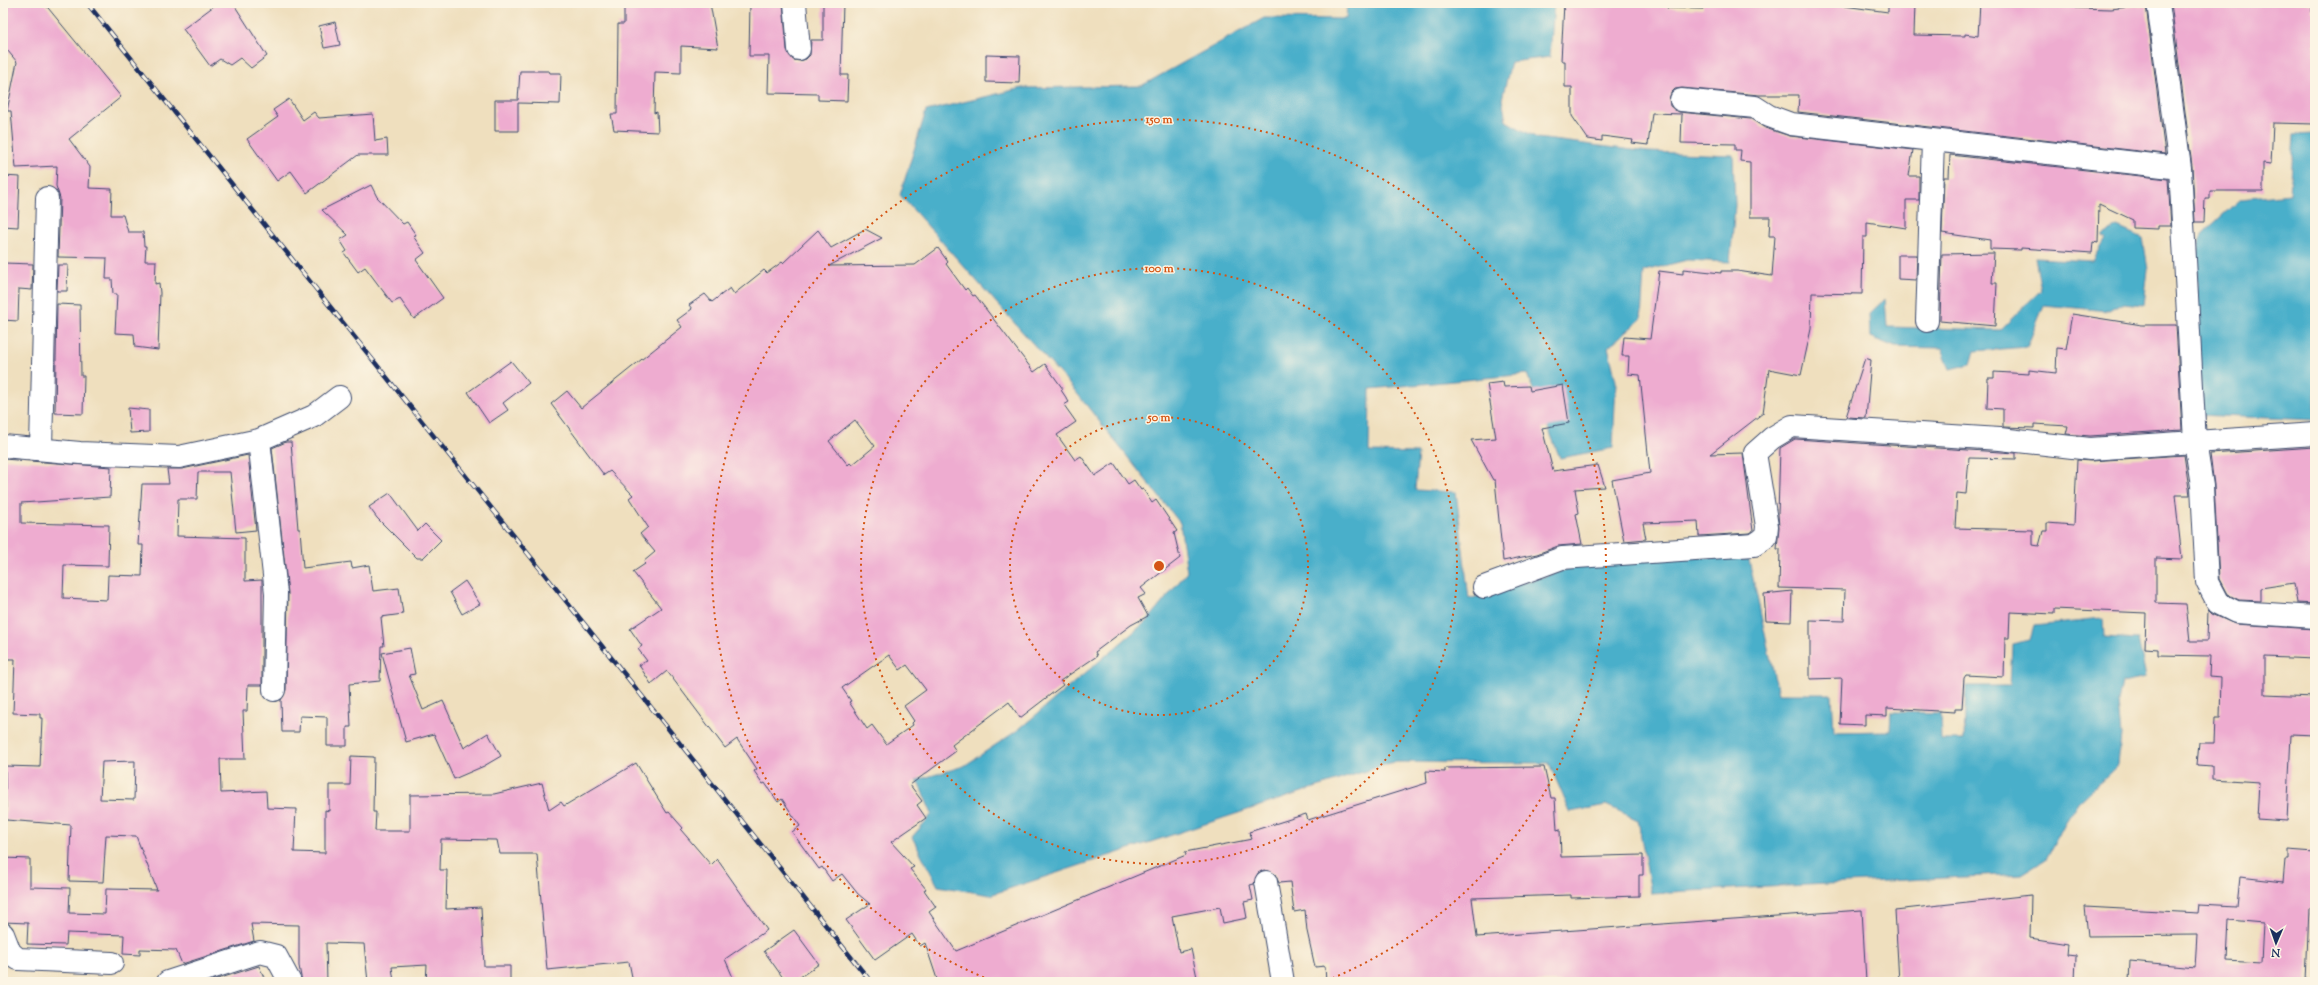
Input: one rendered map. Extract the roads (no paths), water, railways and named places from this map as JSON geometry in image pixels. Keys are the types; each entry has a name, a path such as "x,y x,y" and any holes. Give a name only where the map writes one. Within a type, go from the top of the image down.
{"street":[{"path":"795,3 799,49"},
{"path":"2158,3 2180,168 2195,442 2202,486 2207,582 2218,603 2236,612 2315,616"},
{"path":"1681,100 1755,107 1769,116 1791,124 2180,168"},
{"path":"1927,321 1933,141"},
{"path":"41,448 46,198"},
{"path":"3,446 41,448 80,453 179,457 259,440 314,416 339,397"},
{"path":"1484,587 1562,558 1754,545 1766,538 1767,526 1755,452 1772,438 1792,426 2000,439 2090,449 2315,434"},
{"path":"259,440 276,593 274,690"},
{"path":"1266,882 1283,982"},
{"path":"3,934 10,952 18,959 112,963"},
{"path":"168,982 260,952 276,956 290,982"}],"water":[{"path":"1347,3 1554,3 1550,57 1511,62 1502,99 1506,121 1537,138 1648,152 1733,155 1735,205 1730,262 1687,260 1644,271 1641,319 1608,347 1616,381 1613,448 1560,458 1527,374 1370,389 1369,452 1418,453 1415,490 1456,492 1469,599 1588,563 1689,556 1749,560 1778,694 1832,694 1834,732 1890,731 1891,712 1940,713 1941,740 1964,740 1966,686 2010,686 2012,644 2030,640 2034,626 2103,619 2104,637 2138,639 2146,677 2122,682 2118,702 2121,735 2118,765 2078,803 2065,823 2046,859 2022,874 1651,893 1638,820 1606,805 1570,812 1549,763 1393,762 990,895 938,886 912,837 932,814 917,780 964,766 1018,730 1149,619 1187,572 1180,523 1076,392 900,195 926,111 1022,88 1141,86 1264,18 1346,19"},
{"path":"2315,134 2315,420 2197,415 2197,256 2202,234 2240,199 2290,194 2294,135"},
{"path":"2117,227 2143,238 2148,269 2144,305 2123,303 2109,311 2044,305 2027,347 1974,351 1970,364 1950,369 1942,348 1895,347 1870,337 1869,314 1885,299 1887,327 2000,330 2041,290 2035,258 2093,261 2106,239 2102,236"}],"railway":[{"path":"87,3 871,982"}]}
